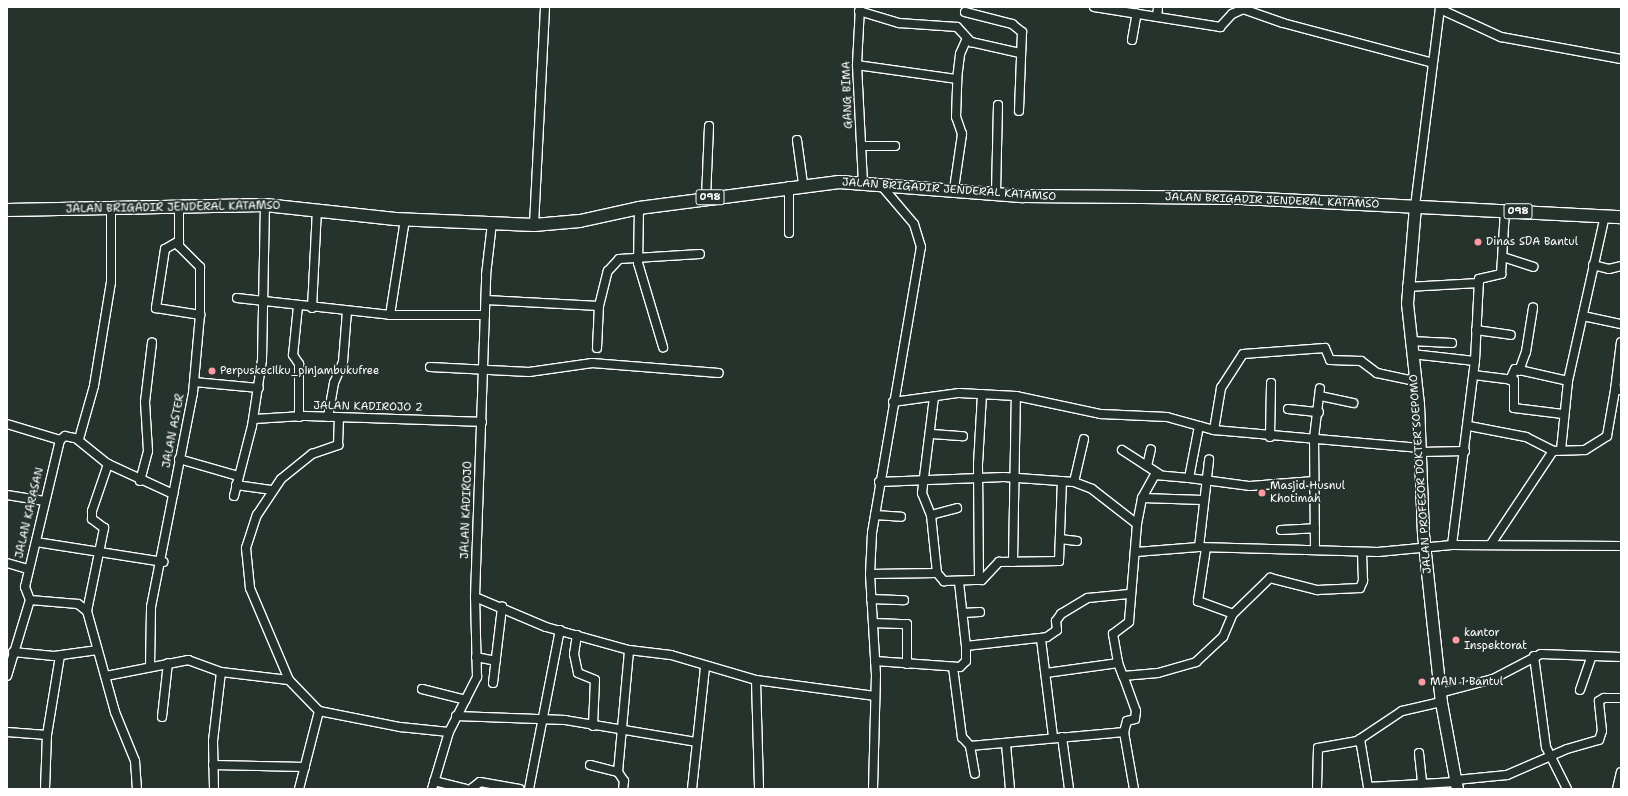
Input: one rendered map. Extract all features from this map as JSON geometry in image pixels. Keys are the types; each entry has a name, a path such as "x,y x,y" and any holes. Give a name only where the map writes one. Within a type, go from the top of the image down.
{"main road":[{"name":"JALAN BRIGADIR JENDERAL KATAMSO","path":"7,210 265,205 405,219 534,225 580,221 639,208 803,184 863,182 996,193 1415,206"},
{"name":"098","path":"1415,206 1621,217"},
{"name":"JALAN PROFESOR DOKTER SOEPOMO","path":"1415,206 1407,287 1410,341 1416,381 1424,547 1441,697 1456,784"}],"street":[{"path":"534,225 545,7"},
{"path":"1094,7 1220,27 1232,14 1244,8 1433,63"},
{"path":"1157,17 1158,7"},
{"path":"1415,206 1440,8 1501,37 1621,59"},
{"path":"860,9 899,23 957,27 964,30 967,38 960,54 957,79 956,117 962,134 954,189"},
{"name":"GANG BIMA","path":"860,9 857,66 863,182"},
{"path":"965,12 1019,29 1023,35 1020,53 1019,111"},
{"path":"1132,40 1137,13"},
{"path":"967,38 1020,53"},
{"path":"857,66 957,79"},
{"path":"996,193 998,106"},
{"path":"706,198 709,126"},
{"path":"797,140 803,184"},
{"path":"862,146 895,146"},
{"path":"873,789 875,661 870,574 875,515 879,482 894,402 920,241 914,224 879,184"},
{"path":"789,186 789,233"},
{"path":"234,496 254,419 259,388 265,303 265,205"},
{"path":"179,207 179,241 165,249 156,308 200,315"},
{"path":"639,208 637,256 663,347"},
{"path":"78,440 104,338 111,282 111,209"},
{"path":"312,308 317,209"},
{"path":"1452,545 1469,426 1475,361 1479,283 1482,277 1500,276 1503,257 1505,210"},
{"path":"1492,544 1557,450 1568,381 1605,215"},
{"path":"390,315 405,219"},
{"name":"JALAN KADIROJO","path":"433,785 449,732 475,682 476,657 474,597 485,316 492,223"},
{"name":"JALAN ASTER","path":"150,667 151,606 163,562 179,459 194,382 200,315 200,267 183,252 179,241"},
{"path":"597,348 599,306 610,266 619,259 637,256 700,254"},
{"path":"1503,257 1533,267"},
{"path":"1593,265 1621,266"},
{"path":"1407,287 1479,283"},
{"path":"237,298 265,303 390,315 485,316"},
{"path":"486,300 599,306"},
{"path":"298,306 293,355 299,364 298,417"},
{"path":"1519,371 1526,352 1533,308"},
{"path":"328,417 334,383 344,362 347,310"},
{"path":"1582,316 1621,324"},
{"path":"1476,330 1511,335"},
{"path":"1410,341 1452,343"},
{"path":"140,481 148,451 146,402 152,342"},
{"path":"1469,426 1518,435 1557,450 1585,450 1603,440 1611,426 1618,390 1621,342"},
{"path":"1214,430 1221,388 1233,374 1239,356 1254,352 1325,348 1330,360 1361,361 1377,374 1416,381"},
{"path":"1412,354 1475,361"},
{"path":"430,367 483,368 529,372 592,363 719,373"},
{"path":"1510,380 1513,370 1568,381"},
{"path":"1474,375 1515,382 1514,408 1563,414"},
{"path":"194,382 259,388"},
{"path":"1270,437 1271,383"},
{"path":"1315,549 1314,438 1319,412 1320,392 1353,403"},
{"path":"894,402 959,393 1016,396 1087,412 1160,416 1214,430 1270,437 1314,438 1420,450 1465,451"},
{"path":"979,580 978,479 982,394"},
{"path":"1013,562 1011,529 1016,513 1016,396"},
{"path":"934,397 932,434 922,481 924,501 931,515 937,573 944,582 979,580 997,563 1059,561 1062,481"},
{"path":"1288,408 1319,412"},
{"path":"339,417 338,445 307,458 273,490 249,533 245,562 250,588 289,680 319,711 400,727 449,732"},
{"name":"JALAN KADIROJO 2","path":"254,419 339,417 482,422"},
{"path":"7,424 60,440 68,436 78,440 108,464 140,481 174,494"},
{"path":"1189,478 1199,426"},
{"path":"932,434 963,436"},
{"path":"1074,482 1084,439"},
{"name":"JALAN KARASAN","path":"30,600 25,587 28,569 36,542 60,440"},
{"path":"1147,466 1151,449"},
{"path":"1122,450 1158,474 1250,486 1314,481"},
{"path":"179,459 238,476"},
{"path":"1209,460 1204,480 1202,500 1202,548 1198,601 1234,614"},
{"path":"108,464 92,517 104,526 87,611 106,676 135,761 137,789"},
{"path":"1134,789 1124,732 1127,721 1135,719 1136,715 1118,663 1113,634 1129,622 1129,594 1136,552 1137,524 1142,498 1158,474"},
{"path":"879,482 1016,478 1074,482 1092,489 1137,524"},
{"path":"236,485 273,490"},
{"path":"7,495 45,501"},
{"path":"1142,498 1202,500"},
{"path":"931,515 957,508"},
{"path":"875,515 901,517"},
{"path":"1281,530 1315,528"},
{"path":"1060,539 1077,541"},
{"path":"36,542 98,554 163,562"},
{"path":"1136,552 1202,548 1315,549 1362,552 1452,545 1492,544 1621,546"},
{"path":"1123,676 1158,673 1196,662 1224,637 1234,614 1243,609 1264,582 1273,578 1317,590 1360,588 1363,581 1362,552"},
{"path":"7,563 28,569"},
{"path":"870,574 937,573"},
{"path":"875,661 952,667 966,662 966,646 959,582"},
{"path":"966,646 1041,638 1056,632 1061,614 1088,598 1129,594"},
{"path":"474,597 560,630 629,650 671,655 705,667 756,680 875,696"},
{"path":"871,599 904,600"},
{"path":"7,676 10,657 30,600 78,604 87,611"},
{"path":"493,683 502,607"},
{"path":"963,613 980,612"},
{"path":"872,623 907,624 907,664"},
{"path":"529,789 560,630"},
{"path":"577,635 574,654 578,673 595,680 593,726"},
{"path":"1041,638 1053,737"},
{"path":"10,657 60,656 98,650"},
{"path":"623,789 624,781 618,772 623,731 629,650"},
{"path":"1318,789 1318,748 1360,739 1402,711 1493,679 1534,656 1571,654 1591,658 1621,657"},
{"path":"45,789 47,735 60,656"},
{"path":"1534,656 1550,756 1567,789"},
{"path":"476,657 496,661"},
{"path":"1580,690 1591,658"},
{"path":"106,676 188,660 221,672 289,680"},
{"path":"162,717 168,663"},
{"path":"1046,673 1118,663"},
{"path":"692,789 705,667"},
{"path":"952,667 962,737 970,746 975,774"},
{"path":"214,789 213,764 221,672"},
{"path":"756,680 759,789"},
{"path":"422,689 466,700"},
{"path":"1360,739 1368,787 1422,783 1456,784 1507,775 1550,756 1600,739 1600,700 1621,698"},
{"path":"299,789 319,711"},
{"path":"456,716 542,719 696,742"},
{"path":"7,732 47,735"},
{"path":"970,746 1006,744 1053,737 1124,732"},
{"path":"1062,737 1068,789"},
{"path":"1006,744 1010,789"},
{"path":"1419,753 1422,783"},
{"path":"213,764 305,767"},
{"path":"590,765 618,772"},
{"path":"1617,789 1621,772"},
{"path":"471,789 480,782 519,789"},
{"path":"433,785 466,789"}],"place":[{"name":"Dinas SDA Bantul","path":"1478,242"},
{"name":"Perpuskecilku_pinjambukufree","path":"212,371"},
{"name":"Masjid Husnul Khotimah","path":"1262,493"},
{"name":"kantor Inspektorat","path":"1456,640"},
{"name":"MAN 1 Bantul","path":"1422,682"}]}
